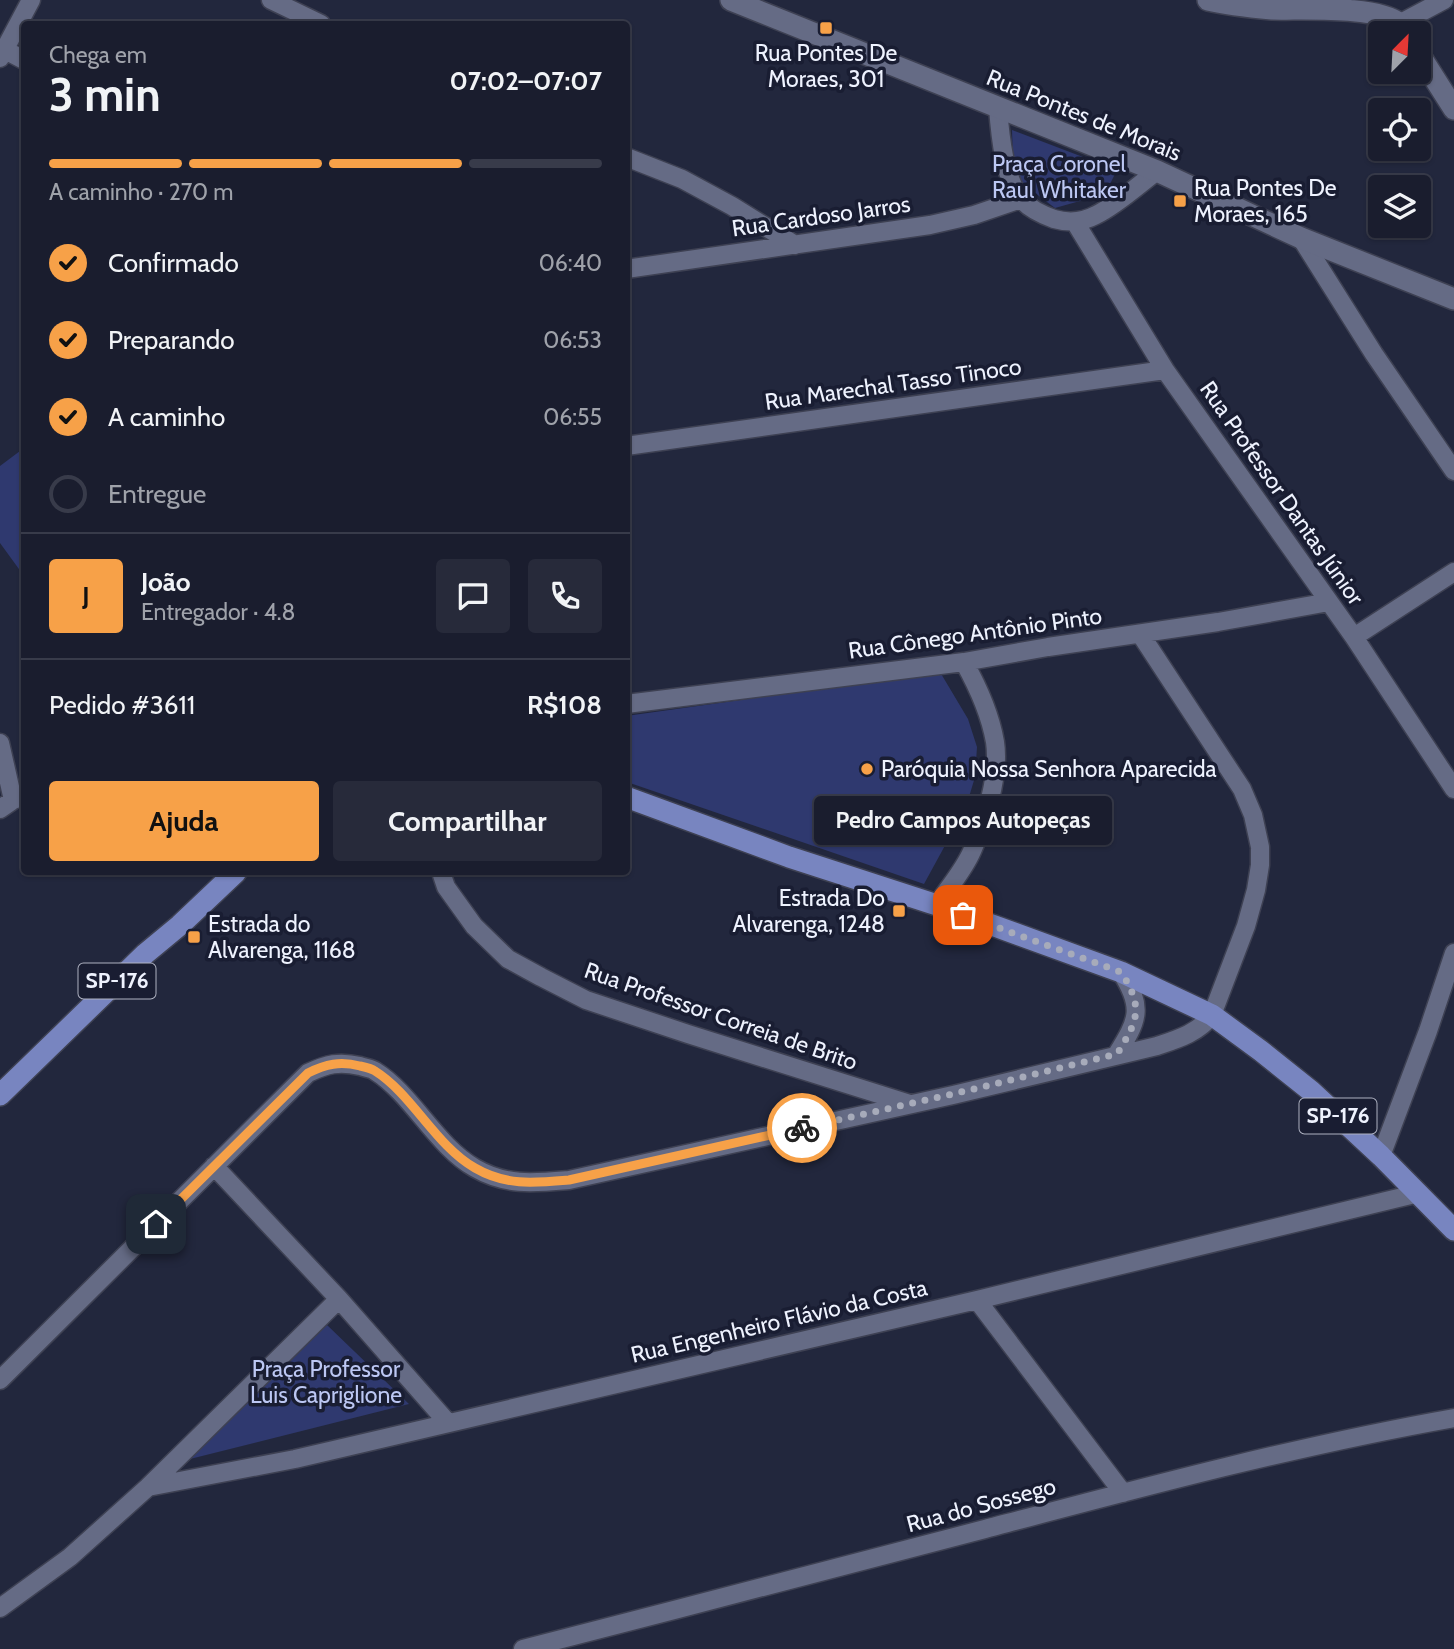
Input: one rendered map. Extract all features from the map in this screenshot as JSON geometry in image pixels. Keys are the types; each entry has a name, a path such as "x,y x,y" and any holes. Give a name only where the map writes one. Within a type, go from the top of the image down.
{"main road":[{"name":"SP-176","path":"630,798 789,858 937,905 1121,972 1212,1015 1311,1091 1381,1156 1454,1230"},
{"name":"SP-176","path":"0,1094 145,954 233,875"}],"street":[{"path":"21,59 3,54 31,0"},
{"path":"271,0 315,21"},
{"name":"Rua Pontes de Morais","path":"731,0 1157,172 1301,238 1454,299"},
{"path":"1208,0 1235,6 1275,9 1348,9 1366,12 1387,21"},
{"path":"1413,21 1444,0"},
{"path":"1432,74 1454,109"},
{"path":"998,108 1000,136 1007,166 1021,199 1045,216 1075,222 1094,216 1157,172"},
{"path":"630,159 692,184 795,245"},
{"name":"Rua Cardoso Jarros","path":"630,268 930,225 974,215 1021,199"},
{"name":"Rua Professor Dantas Júnior","path":"1075,222 1165,370 1354,637 1454,789"},
{"path":"1301,238 1374,354 1454,471"},
{"name":"Rua Marechal Tasso Tinoco","path":"630,445 1165,370"},
{"path":"1354,637 1454,572"},
{"name":"Rua Cônego Antônio Pinto","path":"630,704 964,662 1329,602"},
{"path":"0,1380 308,1073 325,1065 346,1063 374,1070 395,1088 451,1150 474,1168 502,1181 537,1183 569,1180 910,1104 1157,1046 1194,1031 1212,1015 1246,926 1256,890 1261,847 1253,815 1242,789 1141,635"},
{"path":"937,905 972,853 987,809 995,774 996,744 987,710 964,662"},
{"path":"0,743 12,801"},
{"name":"Rua Professor Correia de Brito","path":"442,875 446,887 474,926 508,959 586,1000 910,1104"},
{"path":"1381,1156 1454,953"},
{"path":"1117,1054 1136,1020 1136,1003 1121,972"},
{"path":"214,1166 339,1299 448,1423"},
{"name":"Rua Engenheiro Flávio da Costa","path":"148,1487 295,1459 977,1300 1419,1193"},
{"path":"0,1608 69,1557 148,1487 339,1299"},
{"path":"977,1300 1123,1493"},
{"name":"Rua do Sossego","path":"523,1649 1278,1454 1454,1418"}],"green space":[{"name":"Praça Coronel Raul Whitaker","path":"1012,130 1117,170 1108,188 1080,201 1055,208 1019,181 1013,160"},
{"path":"21,450 21,572 0,543 0,466"},
{"path":"940,672 968,719 977,747 975,777 966,807 924,884 630,783 630,715"},
{"name":"Praça Professor Luis Capriglione","path":"327,1325 409,1404 186,1460"}],"way so far":[{"path":"802,1128 1117,1054 1136,1020 1136,1003 1121,972 963,915"}],"place":[{"name":"Rua Pontes De Moraes, 301","path":"826,28"},
{"name":"Rua Pontes De Moraes, 165","path":"1180,201"},
{"name":"Paróquia Nossa Senhora Aparecida","path":"867,769"},
{"name":"Estrada Do Alvarenga, 1248","path":"899,911"},
{"name":"Pedro Campos Autopeças","path":"963,915"},
{"name":"Estrada do Alvarenga, 1168","path":"194,937"}],"route":[{"path":"156,1224 308,1073 325,1065 346,1063 374,1070 395,1088 451,1150 474,1168 502,1181 537,1183 569,1180 802,1128"}]}
